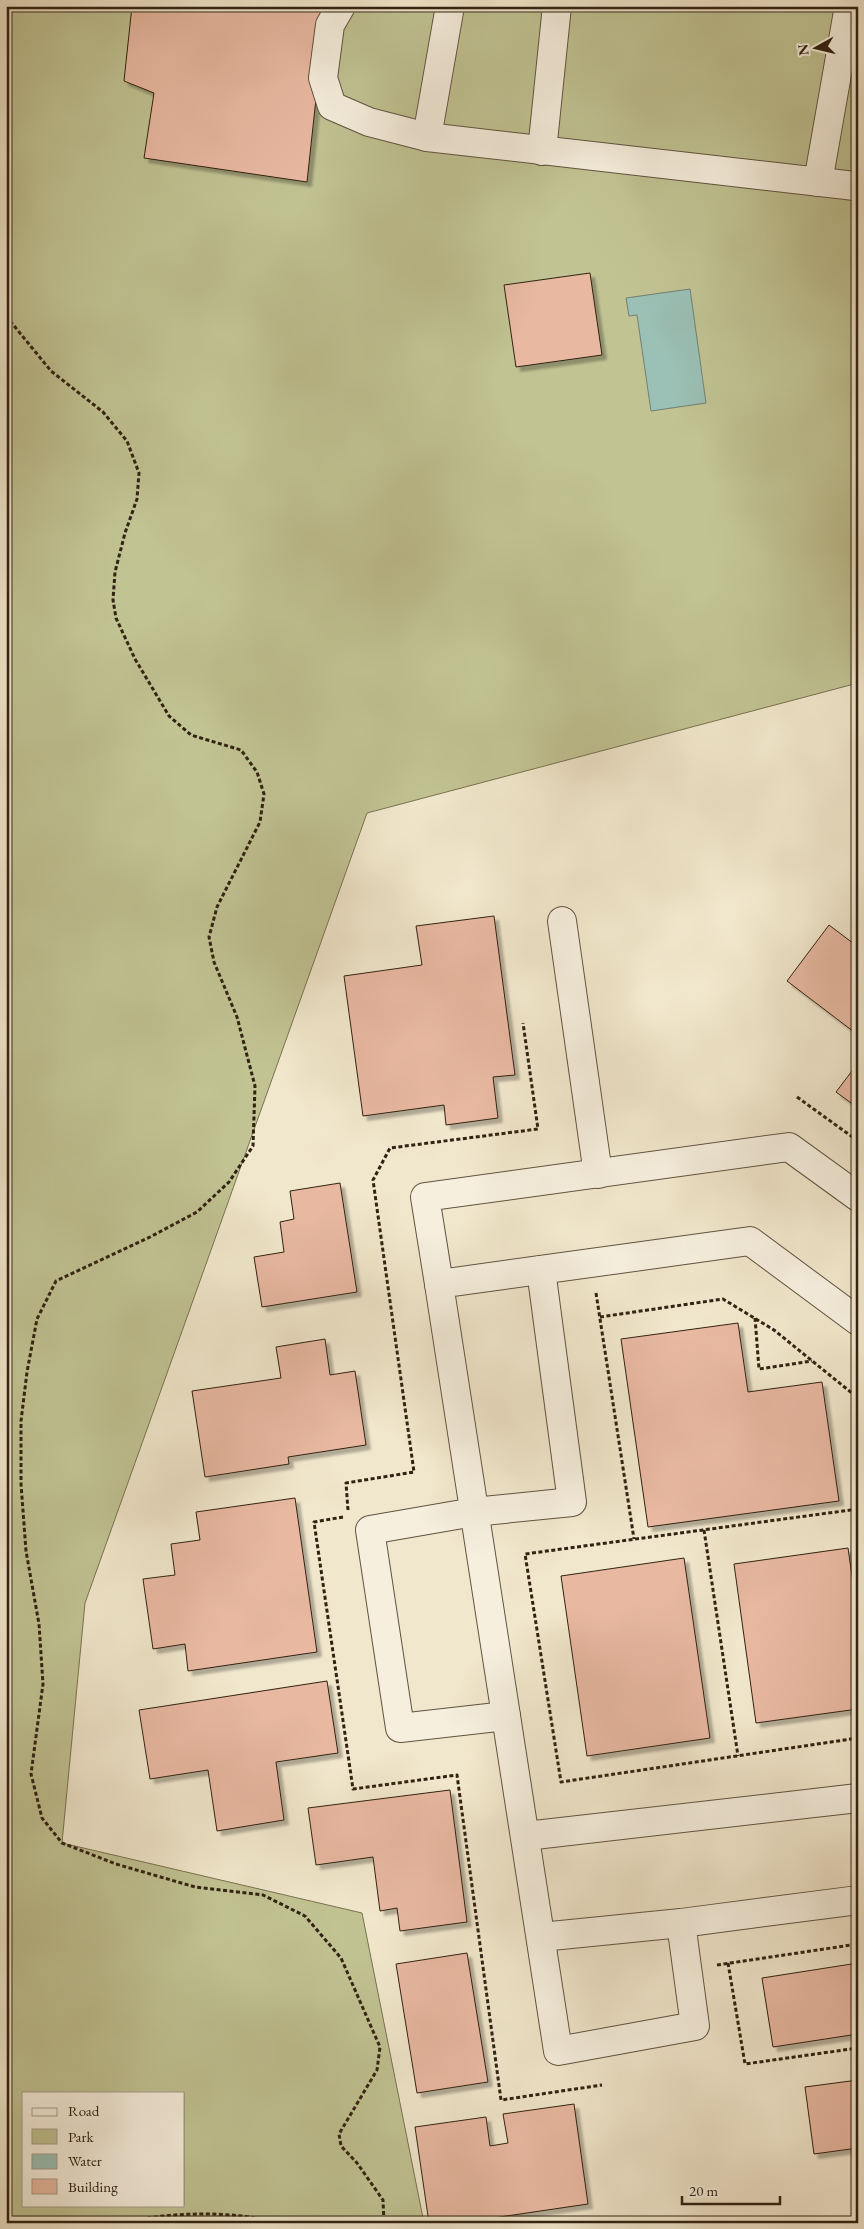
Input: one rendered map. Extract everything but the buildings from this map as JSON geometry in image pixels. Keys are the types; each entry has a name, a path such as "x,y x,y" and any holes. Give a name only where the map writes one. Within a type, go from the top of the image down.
{"lane":[{"path":"341,6 330,25 323,78 332,106 369,122 427,137 855,186"},
{"path":"427,137 450,6"},
{"path":"542,151 557,6"},
{"path":"818,182 849,6"},
{"path":"562,920 598,1174"},
{"path":"681,1923 696,2026 558,2051 425,1197 789,1147 858,1197"},
{"path":"439,1284 750,1241 858,1321"},
{"path":"506,1716 400,1728 370,1530 474,1512 572,1502 540,1270"},
{"path":"526,1836 858,1798"},
{"path":"541,1937 681,1923 858,1900"}],"path":[{"path":"6,316 51,371 103,412 127,441 139,473 137,498 125,533 115,572 113,600 116,618 135,659 169,716 191,735 241,750 257,772 264,794 260,822 217,907 209,937 214,962 237,1017 255,1086 253,1146 229,1182 197,1212 150,1237 56,1281 37,1319 27,1372 21,1421 21,1484 26,1551 39,1624 43,1684 31,1774 42,1818 62,1843 116,1864 195,1887 263,1896 306,1916 341,1958 380,2047 377,2070 339,2134 341,2146 356,2163 382,2200 384,2223"},
{"path":"523,1023 538,1129 390,1148 373,1180 414,1472 346,1483 348,1516 314,1522 353,1789 457,1775 501,2100 602,2084"},
{"path":"797,1097 858,1141"},
{"path":"596,1292 634,1539"},
{"path":"600,1317 723,1299 774,1330 858,1398"},
{"path":"754,1318 759,1369 812,1361"},
{"path":"858,1509 525,1554 561,1782 858,1738"},
{"path":"704,1530 738,1756"},
{"path":"709,1966 858,1944"},
{"path":"728,1963 745,2064 858,2048"},
{"path":"122,2223 146,2217 213,2214 278,2223"},
{"path":"6,2220 11,2223"}],"green space":[{"path":"6,6 858,6 858,683 367,813 85,1603 62,1843 362,1913 424,2223 6,2223"}],"water":[{"path":"690,289 706,403 651,411 637,315 629,316 626,298"}]}
